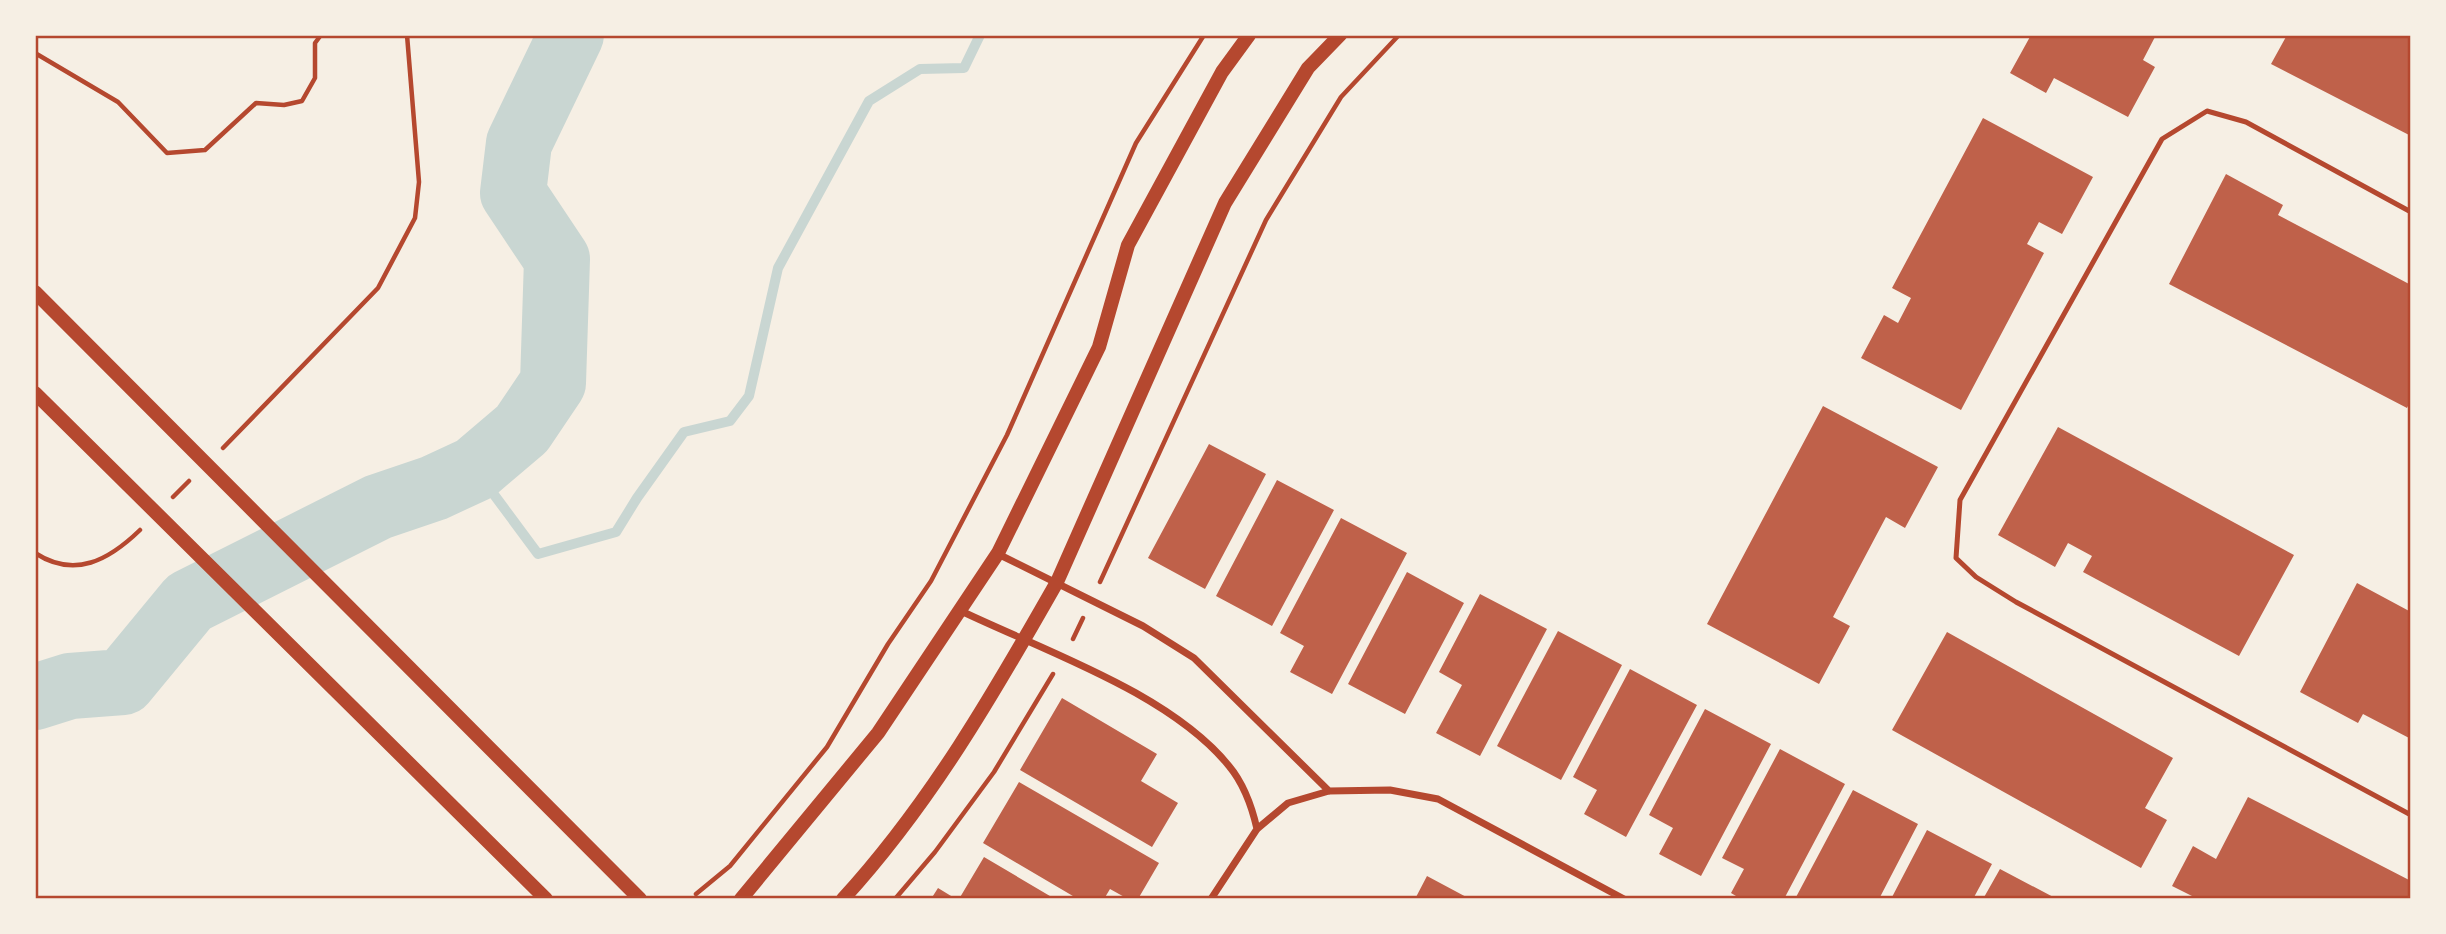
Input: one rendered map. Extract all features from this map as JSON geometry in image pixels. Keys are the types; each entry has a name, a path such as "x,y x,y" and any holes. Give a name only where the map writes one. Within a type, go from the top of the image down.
{"main road":[{"path":"741,899 878,733 998,553 1099,346 1128,245 1222,72 1249,35"},
{"path":"843,899 949,766 1024,641 1057,582 1225,202 1308,68 1340,35"},
{"path":"35,292 640,899"},
{"path":"35,393 546,899"}],"street":[{"path":"998,553 1143,626 1195,658 1329,792"},
{"path":"958,610 1133,692 1190,727 1230,767 1251,802 1257,829"},
{"path":"1211,899 1257,829 1288,803 1329,792 1390,790 1438,799 1624,899"}],"lane":[{"path":"2411,212 2246,122 2207,111 2162,139 1960,500 1956,558 1976,577 2016,603 2411,815"}],"path":[{"path":"35,53 118,102 167,153 205,150 257,103 285,105 302,100 315,78 315,43 321,35"},
{"path":"215,456 377,288 415,218 419,182 407,35"},
{"path":"696,894 730,866 827,747 888,644 932,581 1007,435 1136,144 1204,35"},
{"path":"895,899 935,852 994,772 1062,659 1092,600 1266,220 1341,97 1399,35"},
{"path":"168,502 196,474"},
{"path":"35,553 67,566 82,566 102,561 149,521"}],"building":[{"path":"2031,35 2156,35 2143,60 2155,67 2128,117 2054,78 2046,93 2010,73"},
{"path":"2287,35 2411,35 2411,136 2271,64"},
{"path":"1983,118 2093,177 2062,234 2039,222 2027,244 2044,253 1961,410 1861,358 1884,315 1898,323 1911,298 1892,288"},
{"path":"2226,174 2283,205 2278,215 2411,285 2411,400 2407,408 2169,284"},
{"path":"1823,406 1938,467 1905,528 1886,517 1833,617 1850,626 1819,684 1707,624"},
{"path":"2058,427 2294,555 2239,656 2083,572 2092,556 2068,543 2055,567 1998,535"},
{"path":"1209,444 1266,474 1205,589 1148,558"},
{"path":"1277,480 1334,510 1272,626 1216,596"},
{"path":"1341,518 1407,553 1332,694 1290,672 1304,646 1280,633"},
{"path":"1407,572 1464,603 1405,714 1348,684"},
{"path":"2357,583 2411,612 2411,739 2363,714 2358,723 2300,692"},
{"path":"1480,594 1547,629 1480,756 1436,733 1462,685 1439,672"},
{"path":"1558,631 1622,665 1561,780 1497,746"},
{"path":"1947,632 2173,758 2145,808 2167,820 2141,868 1892,730"},
{"path":"1630,669 1697,705 1626,837 1584,814 1597,790 1573,777"},
{"path":"1062,698 1157,754 1141,781 1178,803 1152,847 1020,770"},
{"path":"1705,709 1771,744 1701,876 1659,854 1673,828 1649,815"},
{"path":"1780,749 1845,784 1784,899 1741,899 1731,893 1744,869 1722,858"},
{"path":"1019,782 1159,863 1138,899 1128,899 1110,889 1104,899 1078,899 983,843"},
{"path":"1853,790 1918,824 1879,899 1795,899"},
{"path":"2248,797 2411,881 2411,899 2198,899 2172,886 2193,846 2216,859"},
{"path":"1927,830 1992,864 1973,899 1891,899"},
{"path":"984,857 1055,899 959,899"},
{"path":"2000,869 2057,899 1983,899"},
{"path":"1427,876 1470,899 1415,899"},
{"path":"938,888 956,899 931,899"}],"waterway":[{"path":"35,697 70,686 123,682 189,602 378,507 434,488 475,469 522,429 553,383 557,259 513,193 519,143 571,35"},
{"path":"475,469 538,554 616,532 684,432 730,421 749,396 778,268 869,101 920,69 964,68 980,35"}]}
